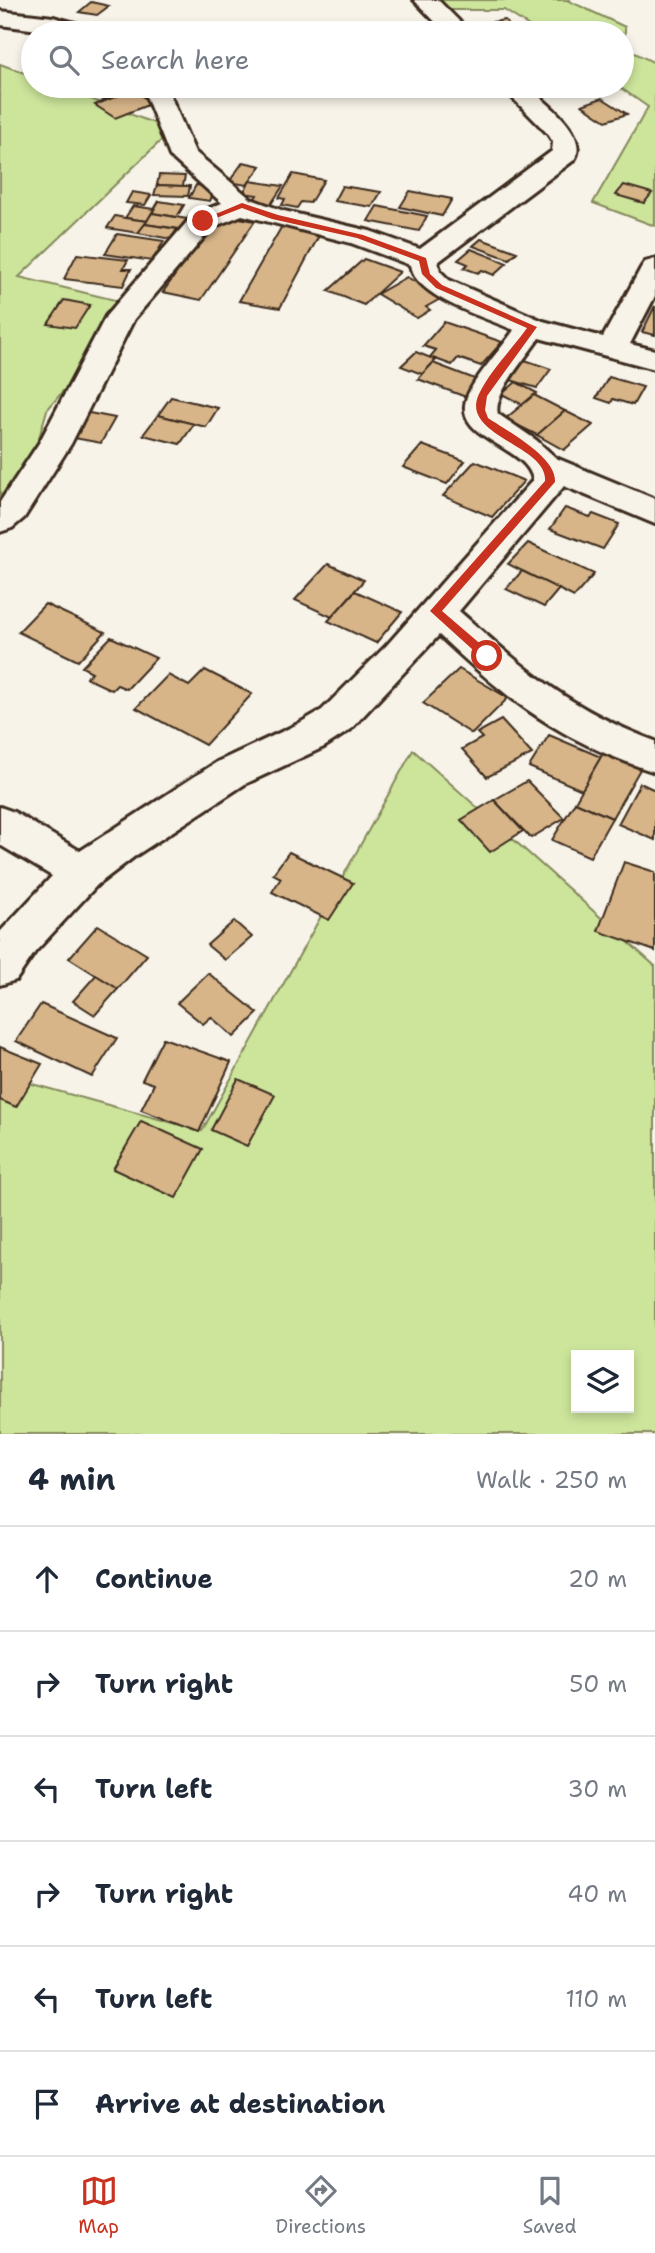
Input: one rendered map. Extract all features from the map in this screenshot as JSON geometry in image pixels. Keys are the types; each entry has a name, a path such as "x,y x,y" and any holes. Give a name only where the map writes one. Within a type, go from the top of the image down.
{"street":[{"path":"425,0 447,21"},
{"path":"0,18 26,21"},
{"path":"159,98 184,156 242,205 275,217 360,236 423,260"},
{"path":"423,260 565,154 566,142 559,130 526,98"},
{"path":"0,520 12,510 55,444 121,316 203,221 242,205"},
{"path":"423,260 426,274 439,286 532,327 655,360"},
{"path":"612,349 655,268"},
{"path":"532,327 483,396 480,410 484,420 548,467 655,512"},
{"path":"0,966 20,939 82,873 170,810 231,774 310,736 336,720 400,655 550,482 548,467"},
{"path":"436,611 512,680 548,706 585,728 655,757"},
{"path":"0,824 82,873"}],"green space":[{"path":"435,0 571,0 569,1 612,21 521,21 504,10 444,10"},
{"path":"634,52 655,63 655,226 593,203 648,107 634,97"},
{"path":"0,64 21,72 21,98 88,98 172,130 19,277 136,305 47,410 21,500 0,514"},
{"path":"413,750 655,966 655,1434 0,1434 0,1075 202,1131"}],"building":[{"path":"91,2 109,6 97,15 79,12"},
{"path":"112,98 145,98 153,103 115,118 95,105"},
{"path":"602,98 627,114 606,121 582,105"},
{"path":"243,162 261,166 247,185 229,182"},
{"path":"293,174 324,180 310,203 301,202 297,208 282,205 285,199 279,198"},
{"path":"159,175 185,176 183,186 157,185"},
{"path":"250,181 283,186 271,204 253,201 257,195 243,193"},
{"path":"157,185 190,186 188,196 154,195"},
{"path":"196,185 216,188 210,201 189,198"},
{"path":"624,185 652,193 644,203 616,195"},
{"path":"342,186 381,192 372,207 334,201"},
{"path":"410,191 452,199 442,216 400,207"},
{"path":"132,192 151,195 145,205 126,203"},
{"path":"159,201 184,205 177,217 152,213"},
{"path":"133,206 154,209 147,221 125,218"},
{"path":"377,206 427,216 419,231 368,221"},
{"path":"152,213 193,220 186,230 145,224"},
{"path":"219,214 255,221 201,300 163,292"},
{"path":"115,216 147,221 138,233 107,228"},
{"path":"145,224 177,229 171,239 138,233"},
{"path":"282,226 321,232 280,308 239,301"},
{"path":"117,234 164,241 152,261 105,254"},
{"path":"481,239 517,252 509,259 473,246"},
{"path":"471,249 507,263 494,275 482,270 478,273 464,268 468,264 458,260"},
{"path":"77,254 128,260 123,269 131,269 123,286 64,279"},
{"path":"364,259 400,272 364,305 328,291"},
{"path":"407,277 442,298 426,307 430,310 417,318 377,294"},
{"path":"64,300 90,305 75,328 48,324"},
{"path":"655,306 655,335 642,332"},
{"path":"444,322 502,342 481,366 458,358 452,365 430,357 436,350 423,346"},
{"path":"416,352 436,360 422,374 401,366"},
{"path":"522,359 551,369 537,388 507,379"},
{"path":"433,363 480,381 466,397 418,379"},
{"path":"609,377 643,387 633,405 613,399 611,403 596,398"},
{"path":"516,382 537,393 523,405 502,394"},
{"path":"534,395 565,411 537,435 505,419"},
{"path":"171,397 218,408 206,427 158,415"},
{"path":"565,411 593,425 564,450 537,435"},
{"path":"84,412 115,418 101,443 69,437"},
{"path":"158,415 194,424 180,444 143,435"},
{"path":"422,445 465,461 447,484 403,467"},
{"path":"475,461 524,481 492,517 443,496"},
{"path":"565,508 590,517 593,514 619,524 603,549 550,529"},
{"path":"528,543 594,574 574,597 508,564"},
{"path":"328,564 364,580 332,617 295,600"},
{"path":"522,571 559,589 544,607 506,589"},
{"path":"355,591 402,612 376,643 328,621"},
{"path":"45,604 105,632 78,661 18,632"},
{"path":"111,637 156,658 127,689 117,685 112,690 86,678 92,672 82,667"},
{"path":"459,669 508,698 472,734 423,703"},
{"path":"205,670 252,694 205,745 136,708 168,675 189,686"},
{"path":"501,720 532,754 487,777 462,749 482,738 477,733"},
{"path":"549,735 601,757 582,790 529,767"},
{"path":"606,748 643,764 612,818 575,802"},
{"path":"527,781 564,818 531,838 494,800"},
{"path":"640,783 655,790 655,840 618,824"},
{"path":"494,800 523,831 490,852 461,820"},
{"path":"575,802 612,818 590,857 552,840"},
{"path":"289,852 353,883 329,920 272,892 281,878 273,874"},
{"path":"624,862 655,872 655,951 598,931"},
{"path":"234,921 252,937 225,960 207,945"},
{"path":"98,925 147,955 118,989 69,958"},
{"path":"208,973 258,1013 234,1037 211,1017 203,1024 177,1003"},
{"path":"96,975 118,989 95,1015 73,1001"},
{"path":"41,1004 117,1038 92,1077 16,1041"},
{"path":"163,1038 231,1062 199,1132 141,1110 154,1084 142,1080"},
{"path":"0,1047 42,1064 16,1107 0,1100"},
{"path":"238,1079 275,1095 247,1146 211,1130"},
{"path":"141,1121 203,1149 176,1198 113,1169"}],"route":[{"path":"203,221 242,205 252,211 360,236 423,260 426,274 439,286 460,298 532,327 483,396 480,410 484,420 542,460 551,474 550,482 436,611 487,656"}]}
